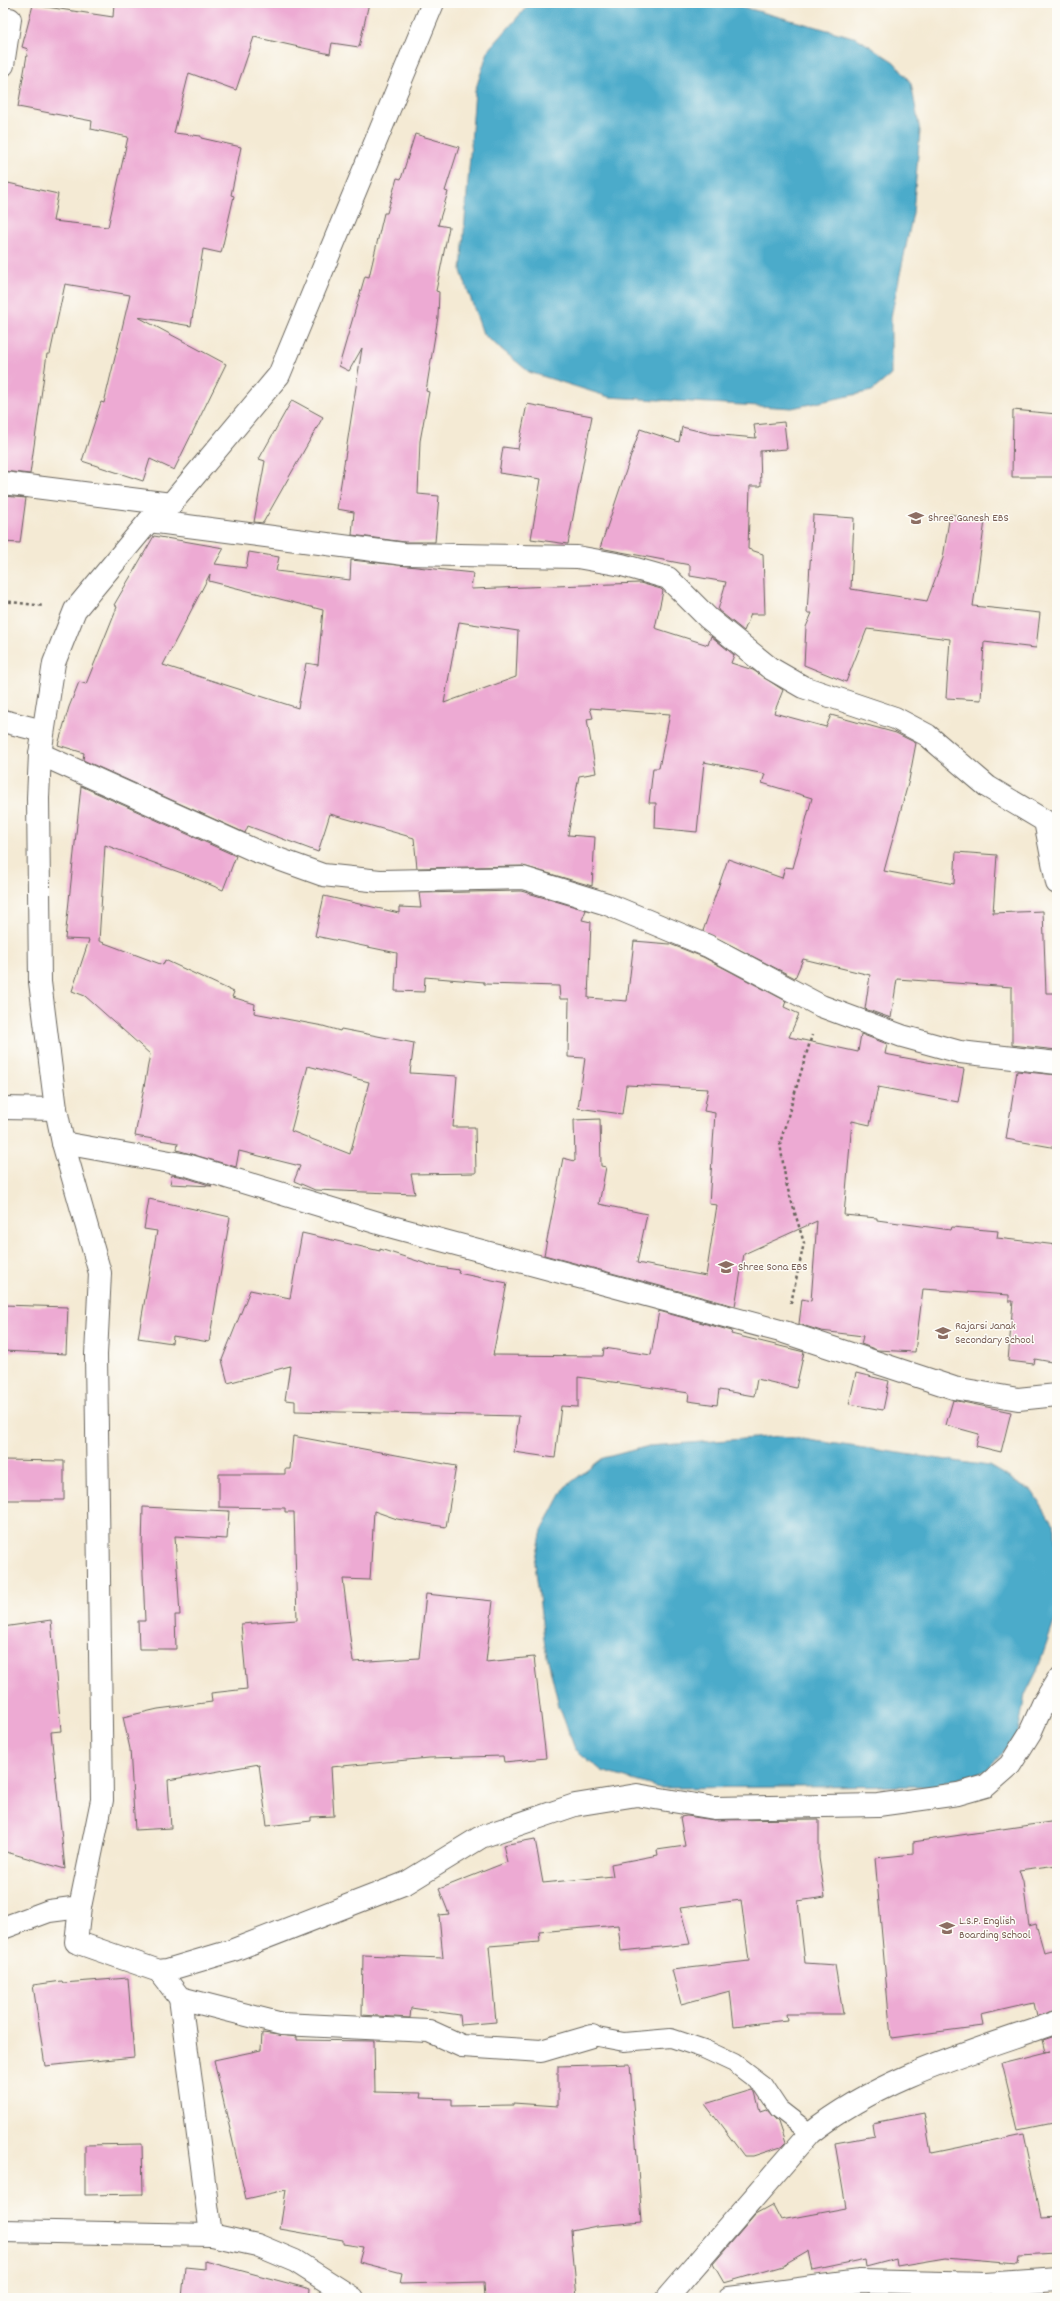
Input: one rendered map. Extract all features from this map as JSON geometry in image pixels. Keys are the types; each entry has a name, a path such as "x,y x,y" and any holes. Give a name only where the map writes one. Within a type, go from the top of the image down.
{"street":[{"path":"210,2235 180,1998 159,1971 76,1942 80,1907 102,1800 96,1355 100,1273 63,1143 56,1109 40,982 38,798 40,754 54,663 75,610 149,521 170,504 279,375 433,3"},
{"path":"3,65 10,19"},
{"path":"3,483 170,504"},
{"path":"149,521 404,554 577,558 622,564 668,578 708,618 770,668 803,687 895,718 927,735 988,787 1051,826 1057,883"},
{"path":"3,721 43,731"},
{"path":"40,754 256,851 323,875 380,881 523,878 554,886 607,904 708,946 821,1006 902,1036 960,1052 1057,1063"},
{"path":"3,1108 56,1109"},
{"path":"63,1143 187,1166 384,1225 784,1332 954,1388 1018,1399 1057,1395"},
{"path":"159,1971 231,1951 406,1883 482,1837 575,1805 637,1795 714,1808 878,1805 958,1794 986,1786 1010,1765 1030,1733 1043,1704 1057,1681"},
{"path":"3,1928 49,1911 80,1907"},
{"path":"180,1998 282,2024 429,2031 462,2046 541,2052 592,2036"},
{"path":"667,2298 810,2133 829,2118 866,2095 923,2069 1057,2022"},
{"path":"3,2231 210,2235 257,2245 295,2261 353,2298"},
{"path":"729,2298 860,2280 986,2284 1057,2279"}],"lane":[{"path":"592,2036 624,2042 671,2038 704,2049 734,2063 763,2085 779,2109 810,2133"}],"path":[{"path":"3,601 75,610"},
{"path":"784,1332 804,1243 786,1183 780,1143 821,1006"}],"water":[{"path":"530,3 728,3 857,38 894,62 911,83 920,131 913,213 891,317 891,375 872,391 792,408 609,397 529,372 483,334 461,271 475,91 488,51"},
{"path":"781,1436 989,1466 1032,1491 1055,1527 1057,1614 1037,1671 1025,1695 1018,1734 986,1771 933,1786 659,1788 602,1771 575,1749 559,1706 545,1647 535,1563 542,1530 565,1487 603,1458 649,1446"}],"building":[{"path":"114,3 369,3 359,47 332,43 330,54 254,37 236,90 189,73 174,133 201,136 201,138 241,147 231,195 234,196 221,253 203,249 191,326 138,317 226,364 174,470 150,459 143,481 82,461 101,402 104,403 130,295 65,284 50,354 47,354 30,474 3,471 3,205 8,183 58,194 53,221 108,227 128,137 91,129 92,121 18,107 28,49 22,47 33,5 113,17"},
{"path":"415,134 459,147 445,191 448,192 438,225 449,227 436,291 439,292 438,317 426,391 429,392 420,441 418,494 439,496 435,542 405,542 352,535 354,512 337,509 362,348 349,371 339,366 365,276 369,277 384,213 387,213 397,178 401,179"},
{"path":"292,400 323,417 263,523 254,522 265,461 259,459"},
{"path":"527,404 592,416 568,544 531,539 541,479 499,473 503,447 518,449"},
{"path":"1013,410 1057,414 1057,477 1012,477"},
{"path":"784,422 787,449 760,451 761,486 750,486 748,549 763,554 765,614 751,614 744,631 718,610 726,582 690,576 690,565 600,548 640,429 679,442 682,427 711,434 756,438 754,425"},
{"path":"3,496 26,498 20,543 3,542"},
{"path":"950,514 985,521 973,606 1040,613 1036,648 984,642 981,700 946,698 950,639 867,629 846,682 804,665 806,627 812,613 807,613 813,515 854,518 851,589 927,601 943,558"},
{"path":"154,536 224,548 215,564 246,568 249,552 279,557 276,571 350,580 351,560 473,573 471,589 640,583 661,589 663,591 655,628 708,645 711,636 734,655 731,663 753,670 783,690 774,713 826,727 831,715 896,733 916,743 909,780 884,871 954,884 956,852 997,855 993,913 1043,911 1046,993 1057,993 1057,1050 1012,1045 1012,987 897,979 891,1018 865,1009 870,975 803,959 795,978 703,931 728,859 782,878 785,867 793,868 812,798 762,783 765,774 704,762 697,832 655,828 656,803 649,803 653,768 659,768 670,714 590,708 593,718 587,719 596,773 579,776 568,835 595,837 592,886 523,866 417,868 414,838 330,814 318,852 248,826 245,833 83,760 84,753 58,745 69,707 79,682 86,684 117,607 114,605","holes":["210,574 209,581 323,610 318,665 306,663 298,708 163,665","459,622 518,631 516,677 444,703"]},
{"path":"81,786 236,856 223,890 105,845 99,941 163,965 165,960 234,992 232,997 255,1004 254,1013 323,1026 340,1031 341,1029 414,1043 410,1073 457,1076 453,1127 475,1127 476,1173 411,1174 415,1194 315,1190 294,1181 300,1166 239,1151 236,1167 177,1150 178,1143 135,1136 150,1054 85,996 72,991 89,940 65,939","holes":["308,1066 369,1082 350,1154 291,1131"]},
{"path":"521,891 586,910 582,920 591,922 588,998 627,1001 634,941 670,944 703,957 786,1001 784,1007 799,1014 789,1037 858,1052 861,1034 887,1044 885,1054 964,1069 958,1102 878,1087 870,1125 852,1121 844,1215 877,1218 877,1220 951,1230 952,1227 998,1231 997,1238 1057,1245 1057,1363 1035,1359 1034,1364 1008,1361 1013,1301 1009,1301 1009,1295 923,1289 915,1352 877,1350 861,1344 863,1336 821,1331 799,1324 802,1299 811,1301 817,1221 744,1254 735,1306 544,1255 563,1158 575,1161 574,1120 600,1119 601,1166 606,1167 599,1204 647,1214 637,1263 706,1276 717,1205 709,1204 715,1113 704,1111 708,1089 626,1085 622,1114 578,1108 585,1058 568,1057 569,999 560,999 559,986 484,984 484,982 425,977 424,992 395,991 397,953 315,936 324,896 399,913 399,907 421,908 419,893"},
{"path":"1017,1071 1057,1075 1057,1148 1006,1139"},
{"path":"172,1175 184,1177 212,1186 170,1184"},
{"path":"149,1199 230,1217 209,1342 173,1336 172,1343 138,1338 157,1231 144,1229"},
{"path":"302,1233 380,1251 380,1249 433,1266 459,1270 458,1273 507,1283 493,1355 603,1356 604,1348 651,1355 659,1311 732,1331 731,1334 804,1352 796,1388 757,1379 754,1396 719,1390 717,1405 688,1401 689,1393 578,1377 578,1407 561,1406 555,1458 514,1452 519,1416 295,1411 295,1401 285,1400 290,1366 228,1383 222,1360 250,1290 290,1298"},
{"path":"3,1305 68,1307 66,1354 3,1351"},
{"path":"856,1373 889,1381 883,1410 849,1404"},
{"path":"953,1400 1011,1412 1001,1452 976,1446 979,1434 946,1425"},
{"path":"293,1436 456,1466 446,1527 397,1519 374,1511 370,1580 343,1579 353,1662 419,1658 426,1594 493,1601 486,1662 534,1657 546,1758 504,1762 503,1756 429,1758 331,1767 334,1816 311,1817 311,1821 267,1826 259,1764 168,1780 171,1828 135,1830 130,1749 123,1717 158,1709 212,1702 211,1693 247,1689 241,1624 297,1620 294,1512 285,1512 285,1508 219,1507 219,1474 285,1474 285,1469 290,1469"},
{"path":"3,1460 64,1461 64,1500 3,1500"},
{"path":"143,1507 229,1511 227,1539 175,1536 180,1615 175,1615 176,1649 139,1649 138,1621 145,1621 142,1550"},
{"path":"51,1620 61,1731 51,1732 65,1869 3,1851 3,1627"},
{"path":"687,1816 714,1820 819,1819 819,1858 825,1897 798,1901 805,1963 835,1965 843,2014 786,2014 787,2020 734,2026 730,1991 681,2004 672,1970 749,1961 741,1900 680,1908 690,1944 621,1951 618,1925 539,1932 540,1942 489,1946 496,2022 461,2025 460,2015 411,2008 410,2018 362,2015 363,1955 443,1958 439,1915 449,1914 439,1889 507,1862 503,1845 535,1839 543,1883 613,1876 611,1864 658,1855 657,1850 685,1846 680,1817"},
{"path":"1057,1821 1057,1865 1019,1870 1023,1882 1029,1926 1036,1924 1044,1952 1057,1949 1057,2010 1037,2016 1034,2002 981,2014 983,2026 891,2038 875,1858 913,1854 913,1842"},
{"path":"128,1978 134,2057 45,2066 33,1985 62,1981 63,1983"},
{"path":"262,2033 297,2037 297,2040 374,2041 375,2092 421,2093 420,2098 452,2099 452,2106 513,2105 513,2103 558,2106 558,2066 630,2064 642,2222 597,2226 571,2231 577,2298 485,2298 484,2282 400,2284 402,2273 359,2262 363,2247 343,2244 343,2240 280,2229 286,2190 246,2199 214,2060 261,2050"},
{"path":"1057,2035 1057,2122 1018,2130 1002,2063 1050,2051 1045,2052 1042,2040"},
{"path":"752,2090 755,2092 760,2111 766,2109 778,2122 785,2143 781,2147 753,2156 744,2156 705,2104"},
{"path":"924,2113 931,2153 1024,2134 1041,2216 1057,2215 1057,2254 1019,2256 1018,2264 945,2258 897,2266 896,2259 866,2267 865,2260 813,2271 809,2251 783,2266 724,2283 713,2264 755,2215 773,2205 781,2220 846,2208 835,2143 874,2136 872,2123"},
{"path":"142,2144 143,2194 85,2195 85,2145"},
{"path":"205,2261 310,2289 309,2298 182,2298 185,2267 205,2269"}],"place":[{"name":"Shree Ganesh EBS","path":"916,518"},
{"name":"Shree Sona EBS","path":"726,1267"},
{"name":"Rajarsi Janak Secondary School","path":"943,1333"},
{"name":"L.S.P. English Boarding School","path":"947,1928"}]}
